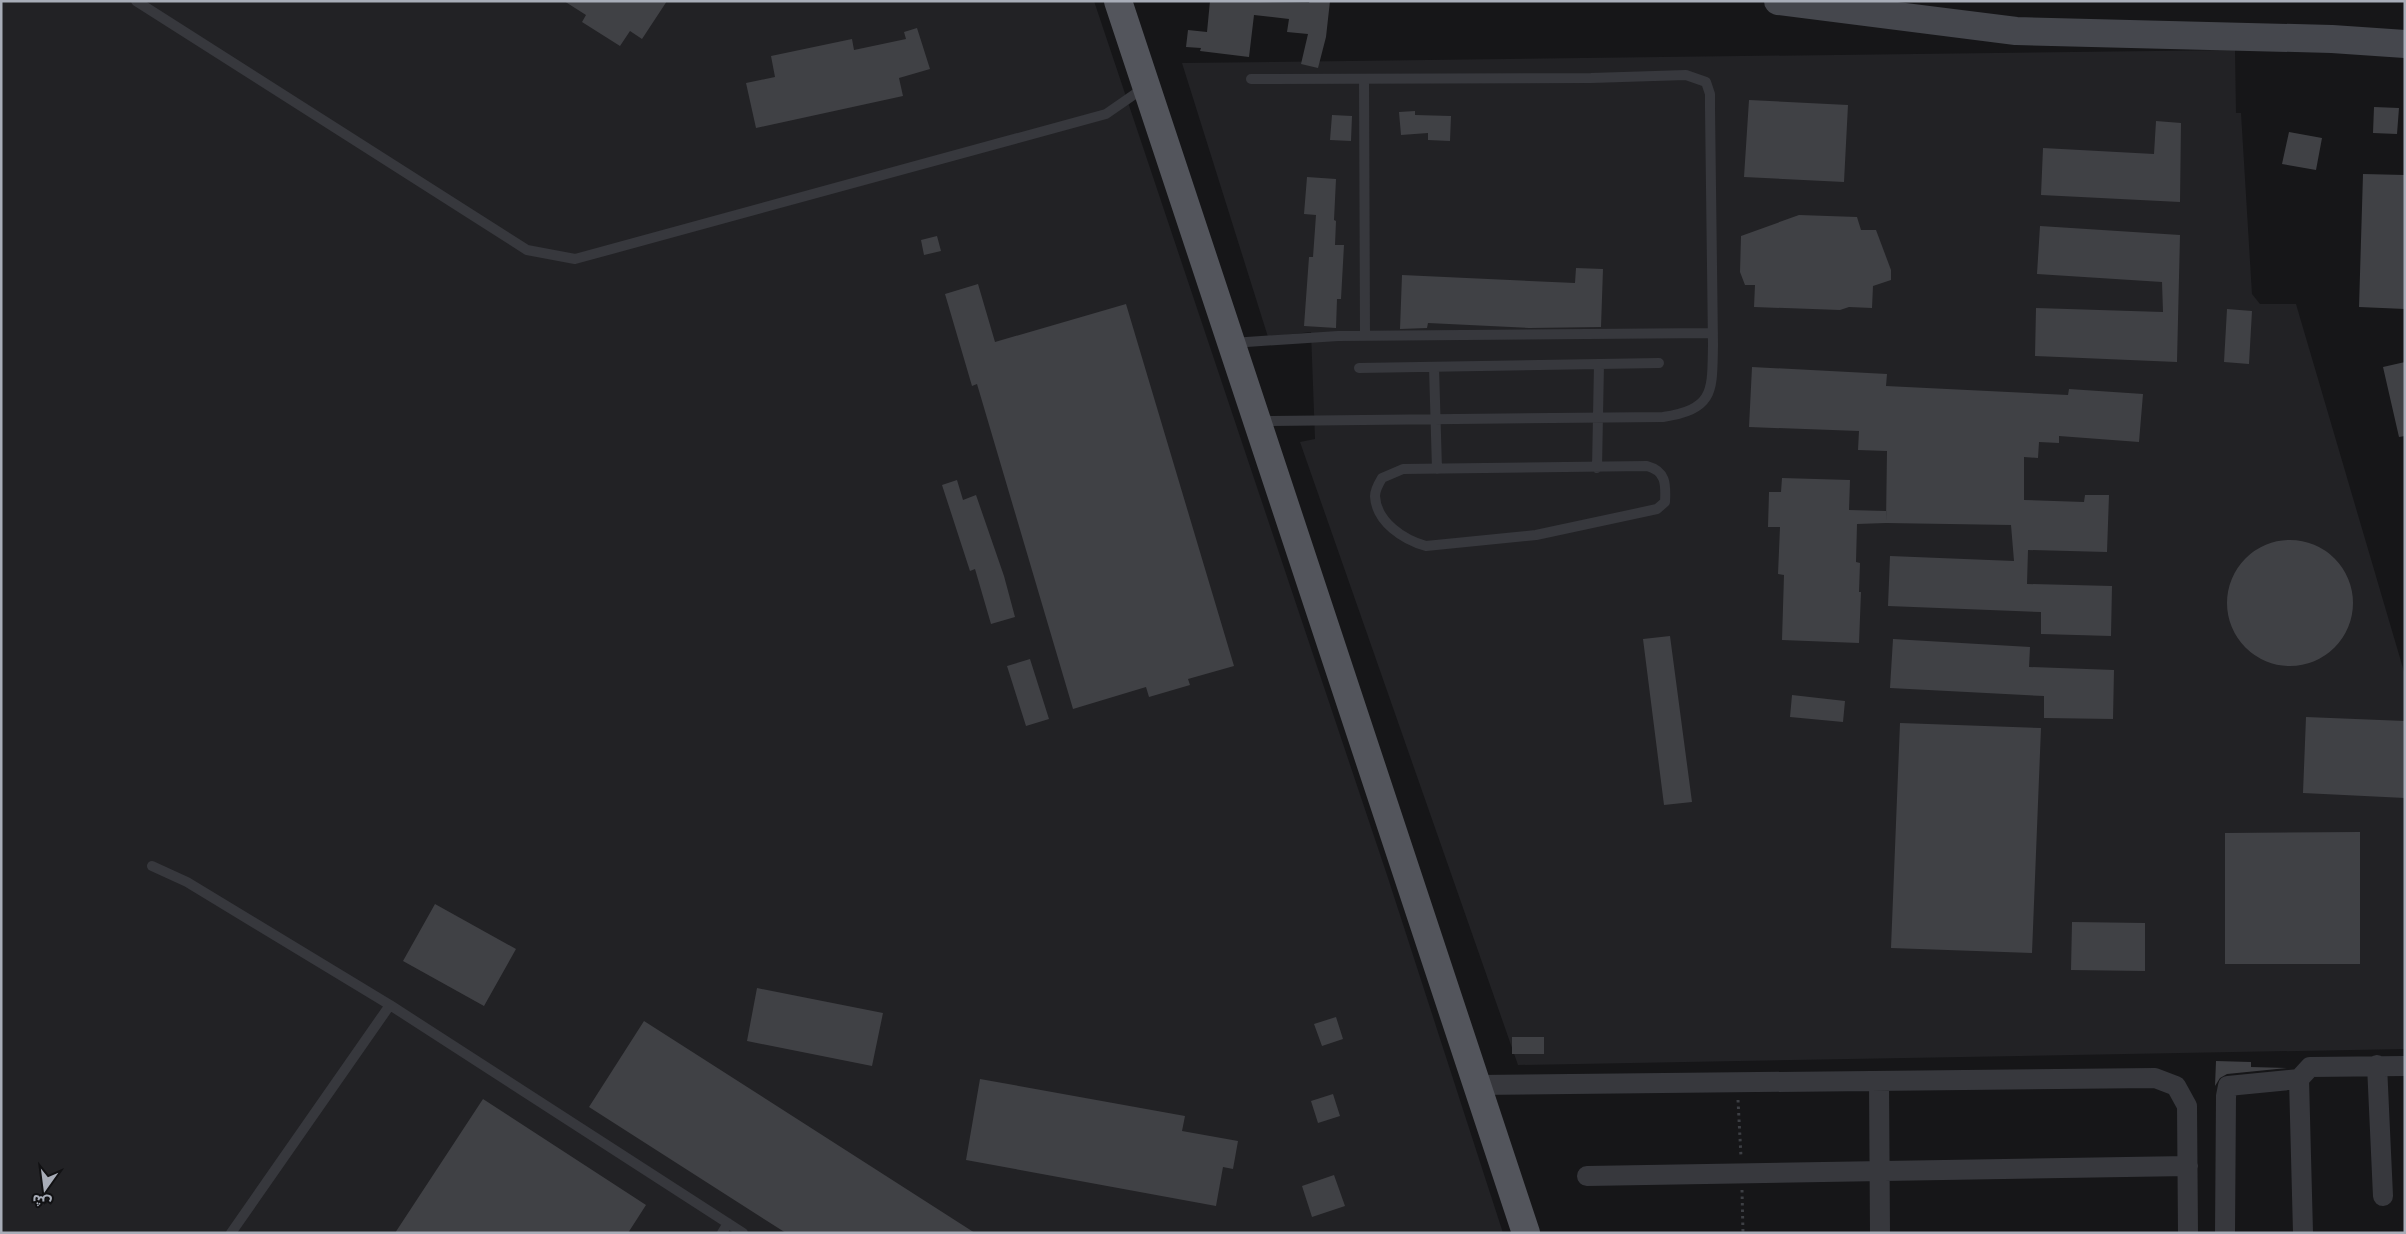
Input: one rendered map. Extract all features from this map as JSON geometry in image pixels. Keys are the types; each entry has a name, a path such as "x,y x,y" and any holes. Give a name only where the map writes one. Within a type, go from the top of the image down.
{"main road":[{"path":"1118,1 1526,1233"}],"street":[{"path":"1778,1 2016,32 2332,39 2405,44"},
{"path":"2225,1233 2226,1096 2228,1086 2299,1079 2310,1068 2377,1065 2405,1066"},
{"path":"2377,1065 2383,1196"},
{"path":"1477,1085 2156,1078 2176,1086 2187,1106 2188,1233"},
{"path":"2299,1079 2303,1233"},
{"path":"1879,1081 1880,1233"},
{"path":"1587,1176 2188,1166"}],"lane":[{"path":"136,1 527,250 575,259 1106,114 1146,86"},
{"path":"1251,79 1686,76 1706,82 1710,94 1712,382 1709,395 1702,404 1683,414 1663,417 1257,421"},
{"path":"1364,79 1365,336"},
{"path":"1231,343 1365,336 1713,333"},
{"path":"1597,468 1599,364"},
{"path":"1359,368 1660,364"},
{"path":"1434,367 1436,468"},
{"path":"1647,466 1657,468 1662,473 1666,485 1665,502 1657,509 1644,513 1536,535 1426,546 1412,542 1392,528 1377,507 1375,494 1382,478 1386,474 1403,469 1597,468 1647,466"},
{"path":"152,866 187,882 390,1004 743,1233"},
{"path":"231,1233 390,1004"},
{"path":"722,1233 728,1223"}],"shaded area":[{"path":"1,1 1094,1 1388,878 1503,1233 1,1233"},
{"path":"2235,50 2236,113 2241,113 2252,294 2260,304 2296,304 2405,675 2405,1049 1518,1065 1300,442 1315,439 1311,332 1268,337 1182,63"}],"building":[{"path":"564,1 667,1 642,39 630,31 620,46 582,22 586,15"},
{"path":"1210,1 1309,3 1310,1 1330,1 1326,37 1318,68 1301,64 1308,34 1287,32 1289,19 1254,15 1249,57 1200,51 1201,48 1186,47 1188,30 1207,32"},
{"path":"917,28 930,69 899,78 903,96 756,128 746,83 775,77 771,56 852,39 854,50 906,39 904,32"},
{"path":"1749,100 1848,105 1844,182 1744,177"},
{"path":"2374,107 2399,108 2397,134 2373,133"},
{"path":"1415,111 1415,115 1451,116 1450,141 1428,140 1428,133 1401,135 1399,112"},
{"path":"1332,115 1352,116 1351,141 1330,140"},
{"path":"2156,121 2181,123 2180,202 2041,195 2043,148 2154,154"},
{"path":"2289,132 2322,138 2316,170 2282,164"},
{"path":"2363,174 2405,175 2405,309 2359,307"},
{"path":"1307,177 1336,179 1335,245 1344,245 1341,299 1337,299 1336,328 1304,326 1309,257 1313,257 1316,215 1304,214"},
{"path":"1799,215 1857,217 1861,230 1876,230 1891,270 1891,280 1873,286 1872,308 1849,307 1840,310 1754,307 1755,285 1745,285 1740,272 1741,236"},
{"path":"2040,226 2180,235 2177,362 2035,356 2036,308 2163,312 2162,282 2037,274"},
{"path":"937,236 941,251 924,255 921,240"},
{"path":"1576,268 1603,269 1601,327 1529,328 1428,323 1427,328 1400,329 1402,275 1575,283"},
{"path":"978,284 995,342 1126,304 1234,666 1188,679 1190,685 1149,697 1146,687 1073,709 977,384 972,386 945,294"},
{"path":"2227,309 2252,311 2249,364 2224,362"},
{"path":"2405,362 2405,436 2399,437 2383,367"},
{"path":"1752,367 1887,374 1886,386 2068,395 2069,389 2143,394 2139,442 2059,436 2059,443 2039,442 2038,458 2024,457 2024,500 2084,502 2085,495 2109,495 2107,552 2028,550 2027,584 2112,586 2111,636 2041,634 2041,612 1888,606 1890,556 2014,561 2011,525 1886,523 1887,451 1858,450 1859,431 1749,427"},
{"path":"1782,478 1850,480 1849,510 1886,511 1886,523 1857,524 1856,562 1860,563 1859,592 1861,592 1859,643 1782,640 1784,575 1778,574 1780,527 1768,527 1769,492 1781,492"},
{"path":"957,480 963,500 976,495 1004,576 1015,617 991,624 975,569 970,571 942,485"},
{"path":"2290,540 2314,544 2335,558 2349,579 2353,603 2349,627 2335,648 2314,662 2290,666 2266,662 2245,648 2231,627 2227,603 2231,579 2245,558 2266,544"},
{"path":"1670,636 1692,802 1664,805 1643,639"},
{"path":"1893,639 2030,647 2029,667 2114,670 2113,719 2044,718 2044,696 1890,688"},
{"path":"1030,659 1049,719 1026,726 1007,666"},
{"path":"1792,695 1845,701 1843,722 1790,717"},
{"path":"2306,717 2405,721 2405,798 2303,793"},
{"path":"1900,723 2041,728 2032,953 1891,948"},
{"path":"2360,832 2360,964 2225,964 2225,833"},
{"path":"435,904 516,949 484,1006 403,961"},
{"path":"2072,922 2145,923 2145,971 2071,970"},
{"path":"757,988 883,1013 872,1066 747,1041"},
{"path":"1336,1017 1343,1039 1322,1046 1314,1024"},
{"path":"644,1021 975,1233 786,1233 589,1107"},
{"path":"1512,1037 1544,1037 1544,1054 1512,1054"},
{"path":"2216,1061 2251,1062 2251,1067 2287,1068 2227,1074 2220,1078 2215,1086"},
{"path":"980,1079 1185,1116 1182,1131 1238,1141 1233,1169 1223,1167 1216,1206 966,1160"},
{"path":"1333,1094 1340,1116 1318,1123 1311,1101"},
{"path":"483,1099 646,1205 628,1233 395,1233"},
{"path":"1334,1175 1345,1206 1312,1217 1302,1186"}]}
